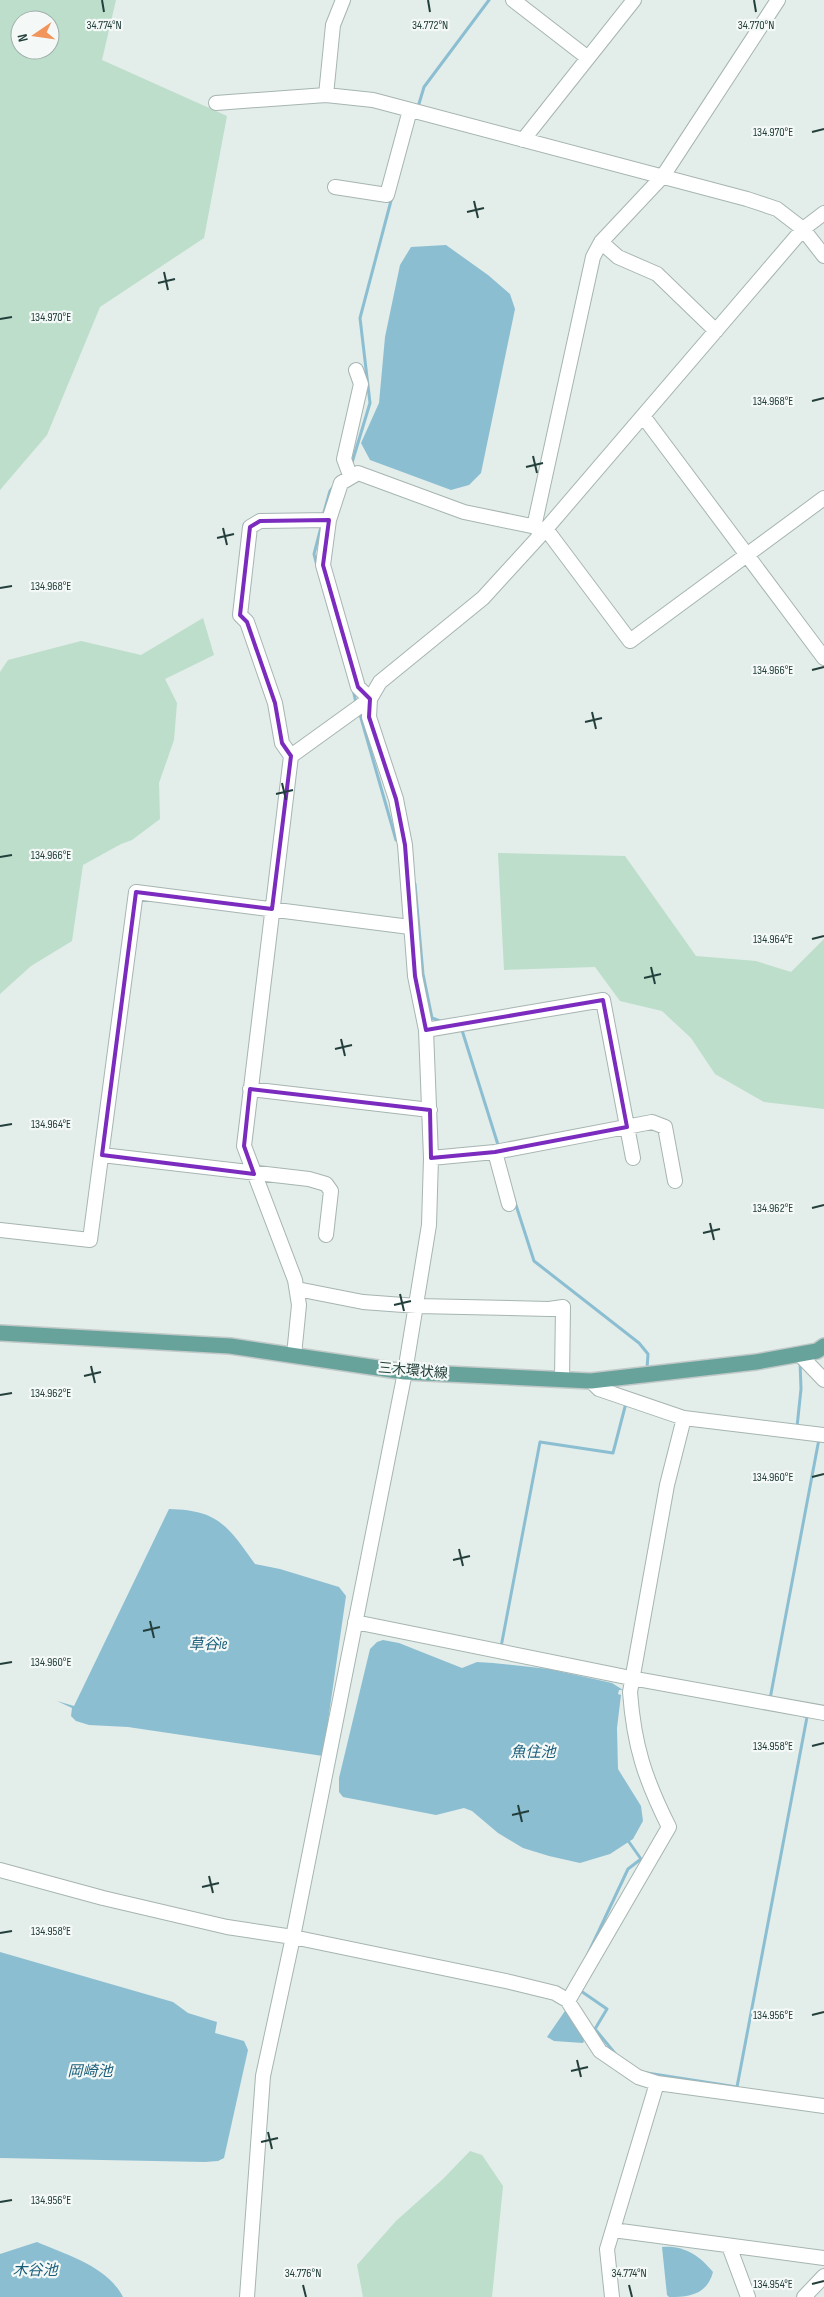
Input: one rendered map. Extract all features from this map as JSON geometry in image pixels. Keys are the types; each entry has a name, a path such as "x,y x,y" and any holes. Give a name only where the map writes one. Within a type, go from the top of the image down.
{"main road":[{"name":"三木環状線","path":"0,1333 230,1346 405,1372 591,1381 756,1362 817,1351 824,1346"}],"street":[{"path":"326,95 333,25 343,0"},
{"path":"513,0 588,58"},
{"path":"523,140 634,0"},
{"path":"540,528 593,257 601,242 663,176 778,0"},
{"path":"216,104 326,95 373,100 663,176 777,209 803,229 824,256"},
{"path":"335,187 387,195 410,110"},
{"path":"291,756 370,699 380,682 482,598 540,528 643,416 803,229 824,213"},
{"path":"601,242 618,257 657,274 716,331"},
{"path":"350,475 344,460 361,384 356,370"},
{"path":"643,416 824,658"},
{"path":"248,2297 263,2076 293,1937 405,1372 429,1225 431,1158 426,1030 415,976 403,836 396,799 369,717 370,699 358,687 323,565 329,520 341,483 350,475 358,473 464,512 540,528 630,641 824,498"},
{"path":"294,1355 298,1305 297,1289 291,1268 244,1146 291,756 282,742 276,703 247,622 240,615 250,527 260,520 329,520"},
{"path":"0,1230 90,1240 136,892 410,927"},
{"path":"426,1030 603,1000 633,1158"},
{"path":"250,1089 430,1110"},
{"path":"431,1158 495,1152 652,1122 665,1127 675,1182"},
{"path":"495,1152 509,1204"},
{"path":"102,1155 309,1179 326,1184 331,1191 326,1235"},
{"path":"297,1289 363,1302 417,1306 549,1308 564,1306 562,1379"},
{"path":"799,1354 824,1380"},
{"path":"591,1381 599,1389 684,1418 824,1435"},
{"path":"568,2001 669,1827 643,1771 632,1724 630,1692 666,1485 684,1418"},
{"path":"355,1622 631,1678 824,1713"},
{"path":"0,1870 104,1898 227,1927 293,1937 555,1993 568,2001 600,2051 638,2077 657,2083 824,2106"},
{"path":"612,2297 607,2249 657,2083"},
{"path":"613,2230 824,2258"},
{"path":"729,2246 748,2297"},
{"path":"804,2297 824,2276"}],"highlighted area":[{"path":"329,520 323,565 358,687 370,699 369,717 396,799 405,845 415,976 426,1030 603,1000 627,1127 495,1152 431,1158 430,1110 250,1089 244,1146 254,1174 102,1155 136,892 272,909 291,756 282,743 275,703 247,622 240,615 250,527 260,521"}],"green space":[{"path":"0,0 116,0 102,60 227,116 204,238 100,307 47,435 0,490"},
{"path":"203,618 214,655 165,679 177,703 174,740 159,783 160,819 132,840 83,865 72,941 31,966 0,994 0,672 8,660 81,641 141,655"},
{"path":"498,853 625,856 696,956 756,961 791,972 824,939 824,1109 764,1102 715,1074 691,1038 662,1011 620,1001 595,967 504,970"},
{"path":"470,2151 482,2155 503,2186 492,2297 363,2297 357,2265 396,2221 443,2179"}],"water":[{"path":"446,245 488,275 510,294 515,309 481,473 469,485 451,490 370,460 361,443 379,403 385,337 400,265 411,247"},
{"name":"草谷ie","path":"169,1509 186,1510 211,1517 229,1530 255,1564 280,1569 339,1587 346,1596 323,1756 128,1727 89,1725 76,1721 71,1716 72,1708 57,1701 74,1706"},
{"name":"魚住池","path":"383,1640 399,1643 462,1668 477,1662 549,1669 612,1683 623,1690 619,1690 618,1694 621,1695 617,1728 618,1769 641,1806 643,1821 633,1839 610,1854 580,1863 523,1848 498,1833 472,1811 464,1808 436,1815 343,1797 339,1792 339,1778 370,1649 377,1642"},
{"name":"岡崎池","path":"0,1952 173,2002 188,2013 217,2022 215,2033 244,2041 248,2050 224,2158 218,2161 205,2162 0,2158"},
{"path":"567,2008 582,2032 583,2043 554,2041 547,2037"},
{"name":"木谷池","path":"37,2242 97,2269 116,2286 123,2297 0,2297 0,2254"},
{"path":"662,2247 684,2250 703,2261 713,2272 706,2286 702,2290 690,2295 669,2297 667,2295"}],"waterway":[{"path":"418,107 424,87 489,0"},
{"path":"351,466 370,403 360,318 392,197"},
{"path":"324,512 330,491 334,486"},
{"path":"317,566 314,554 322,523"},
{"path":"353,689 356,703"},
{"path":"359,711 396,840"},
{"path":"415,884 423,974 432,1018 440,1021"},
{"path":"461,1027 499,1148"},
{"path":"514,1199 534,1261 639,1343 648,1354 647,1369"},
{"path":"797,1427 801,1389 800,1361"},
{"path":"501,1647 540,1442 613,1453 626,1403"},
{"path":"770,1699 819,1439 817,1439"},
{"path":"647,2073 737,2087 807,1717 804,1716"},
{"path":"587,1956 628,1869 641,1859 629,1842"},
{"path":"578,1989 607,2009 595,2029 618,2057"}]}
